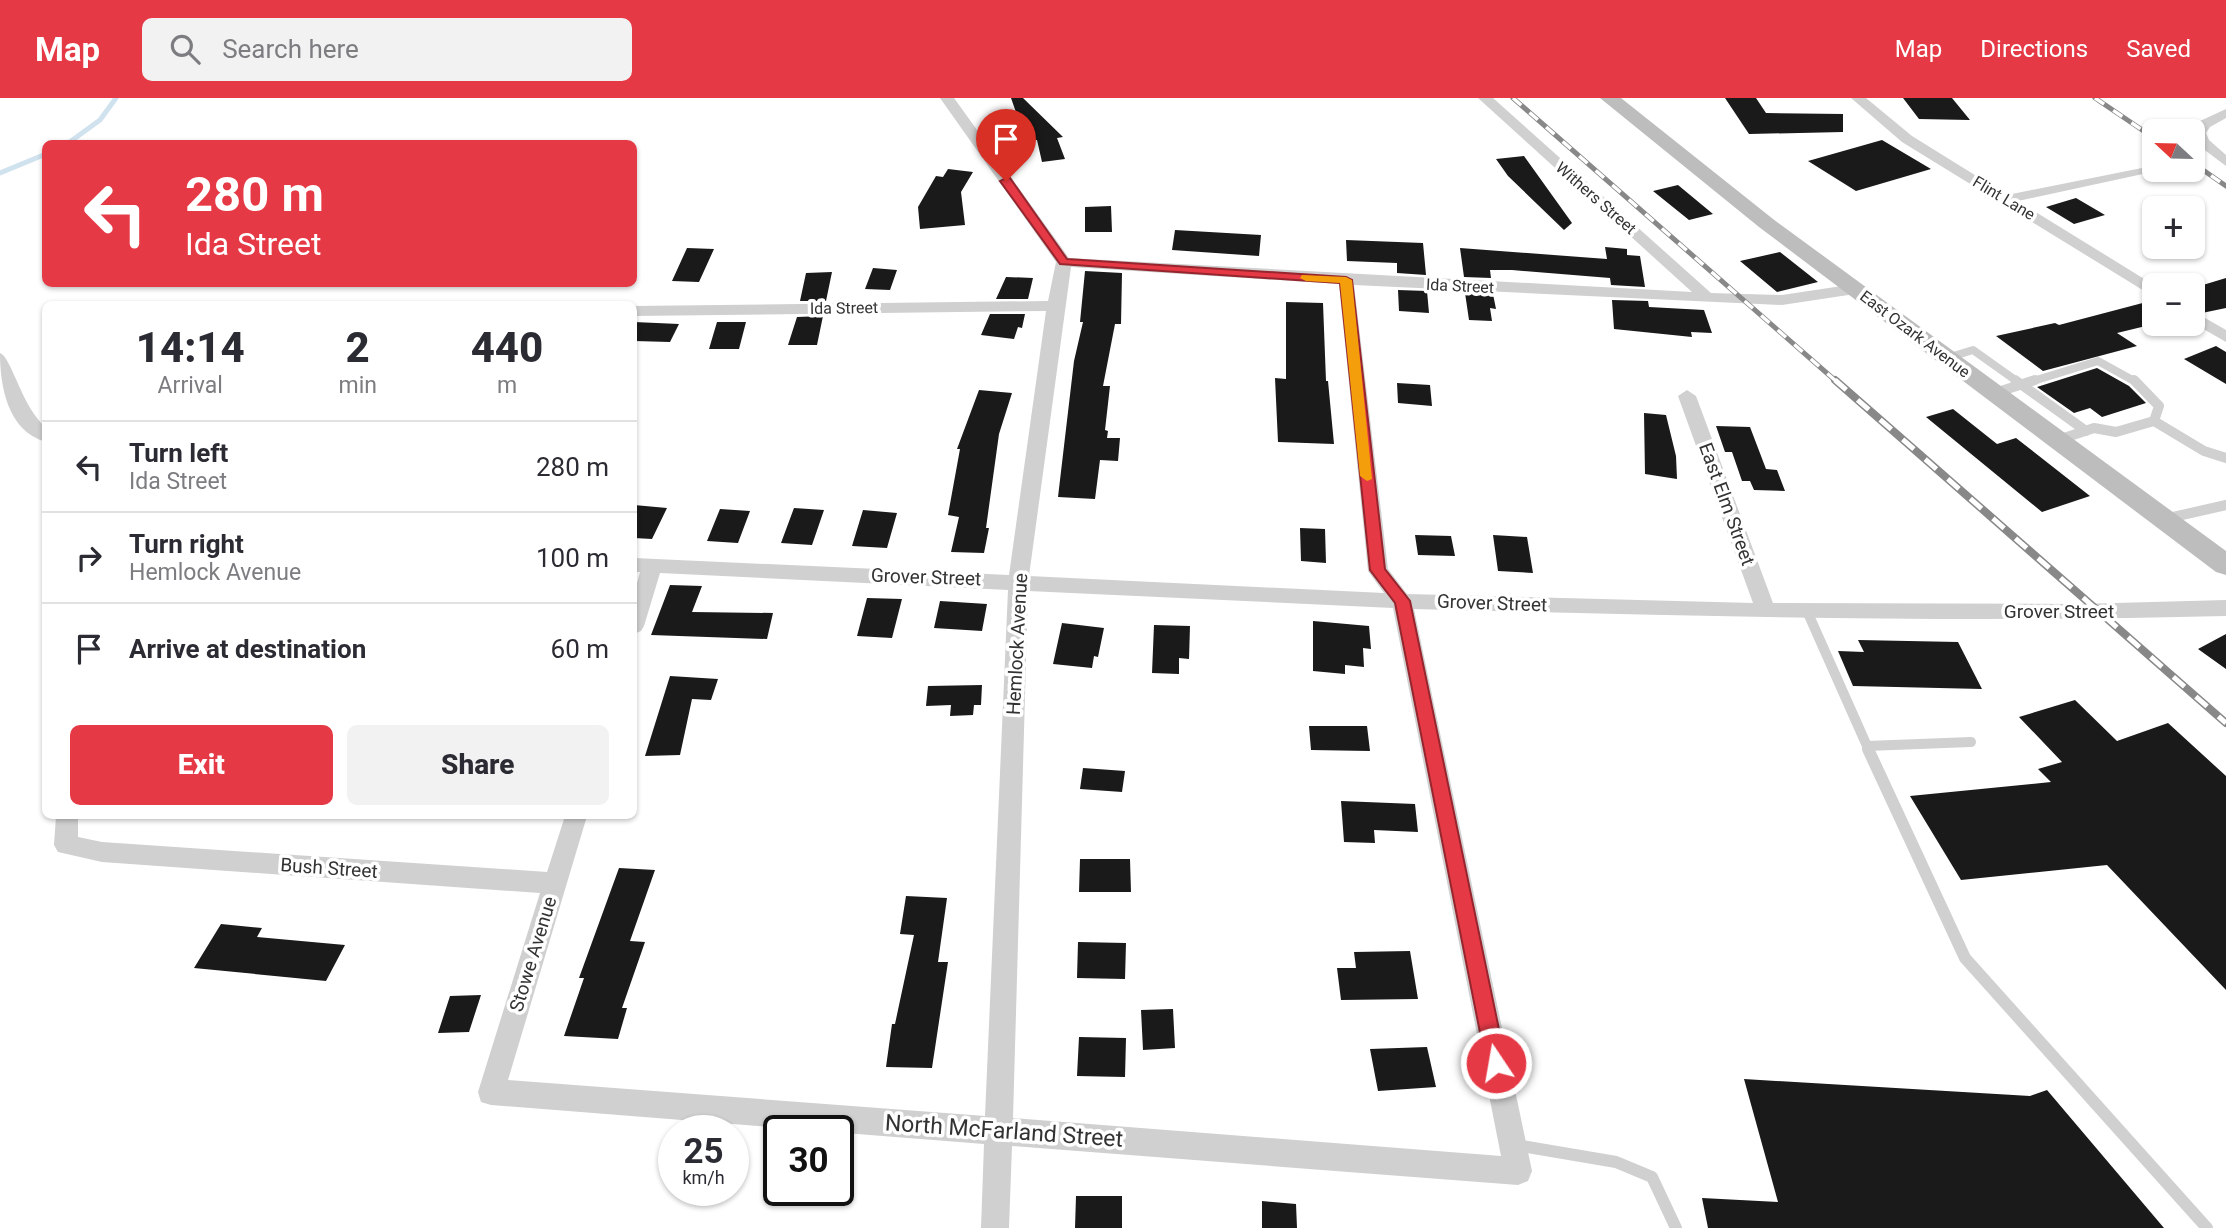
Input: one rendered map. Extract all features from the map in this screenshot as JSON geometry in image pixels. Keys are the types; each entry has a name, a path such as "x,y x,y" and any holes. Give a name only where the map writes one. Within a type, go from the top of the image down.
{"main road":[{"name":"East Ozark Avenue","path":"1609,98 1660,142 2226,565"}],"street":[{"name":"Withers Street","path":"1485,98 1707,298"},
{"name":"Flint Lane","path":"1858,98 1907,139 2008,199 2142,284"},
{"path":"947,99 1064,262"},
{"path":"2226,113 2205,124 2199,133 2203,142 2226,162"},
{"path":"2008,199 2142,170"},
{"name":"Ida Street","path":"1064,262 1346,280 1707,298 1782,300 1855,289"},
{"name":"Hemlock Avenue","path":"995,1228 1018,581 1055,306 1064,262"},
{"path":"1346,280 1378,570 1402,601 1516,1158"},
{"name":"Ida Street","path":"637,311 1055,306"},
{"path":"2205,324 2226,337"},
{"path":"0,358 14,404 33,429 42,434"},
{"name":"East Elm Street","path":"1687,396 1766,611"},
{"path":"637,606 643,565"},
{"name":"Grover Street","path":"643,565 1402,601 1766,611 2078,612 2226,608"},
{"name":"Bush Street","path":"67,819 66,845 102,852 555,883"},
{"name":"Stowe Avenue","path":"491,1092 575,819"},
{"name":"North McFarland Street","path":"491,1092 999,1131 1516,1158"}],"lane":[{"path":"1947,358 1973,350 2086,431"},
{"path":"1995,393 2098,361 2121,371 2151,394 2159,406 2154,421"},
{"path":"2058,440 2094,428 2116,432 2154,421 2204,451 2226,458"},
{"path":"2164,519 2226,505"},
{"path":"1807,611 1965,958 2207,1228"},
{"path":"1867,746 1971,742"},
{"path":"1516,1158 1616,1162 1651,1177 1676,1228"}],"building":[{"path":"1011,98 1023,98 1063,137 1057,138 1065,159 1042,162 1037,140 1026,141"},
{"path":"1725,98 1756,98 1766,113 1843,114 1843,132 1749,134"},
{"path":"1903,98 1952,98 1970,120 1919,119"},
{"path":"1882,140 1931,169 1856,191 1808,161"},
{"path":"1524,156 1572,223 1564,230 1508,176 1496,159"},
{"path":"948,169 973,172 961,192 965,225 920,229 918,207 936,176 943,177"},
{"path":"1678,185 1713,214 1689,220 1653,191"},
{"path":"2076,198 2105,215 2074,224 2046,207"},
{"path":"1111,206 1112,232 1085,232 1085,207"},
{"path":"1175,230 1261,235 1259,256 1172,250"},
{"path":"1346,240 1423,243 1426,275 1397,273 1397,263 1347,261"},
{"path":"1605,247 1627,249 1627,255 1640,256 1645,287 1611,285 1610,278 1512,270 1490,270 1491,278 1464,277 1460,248 1607,259"},
{"path":"687,248 714,249 699,282 672,281"},
{"path":"1780,252 1818,282 1777,292 1740,261"},
{"path":"873,268 897,270 890,290 865,289"},
{"path":"1085,271 1122,273 1121,324 1115,324 1103,386 1110,386 1105,430 1108,431 1107,438 1120,438 1118,461 1100,460 1095,499 1058,497 1074,361 1083,322 1080,322"},
{"path":"832,272 826,301 800,301 806,273"},
{"path":"1006,277 1033,278 1028,299 996,299"},
{"path":"2226,278 2226,308 2205,312 2205,284"},
{"path":"1398,290 1427,291 1429,313 1399,311"},
{"path":"1465,293 1493,294 1496,309 1490,308 1492,321 1469,320"},
{"path":"1612,300 1648,301 1649,307 1704,310 1712,333 1691,332 1692,337 1614,329"},
{"path":"1286,302 1323,303 1326,381 1334,444 1278,442 1275,378 1286,379"},
{"path":"2142,303 2142,327 2117,333 2137,346 2043,371 1996,336 2055,323 2059,325"},
{"path":"990,314 1025,314 1022,328 1018,327 1014,339 981,335"},
{"path":"823,316 817,345 788,345 797,317"},
{"path":"637,322 679,324 670,342 637,341"},
{"path":"717,322 746,322 739,349 709,349"},
{"path":"2216,346 2226,352 2226,384 2184,359"},
{"path":"2097,368 2129,386 2146,403 2102,417 2090,408 2074,413 2037,387"},
{"path":"1397,383 1430,385 1432,406 1398,403"},
{"path":"979,390 1012,393 999,434 986,528 989,528 984,553 951,552 959,517 948,515 960,449 957,449"},
{"path":"1953,409 1997,444 2016,438 2090,496 2042,512 1926,417"},
{"path":"1644,413 1666,415 1676,456 1677,479 1645,474"},
{"path":"1716,426 1750,427 1766,469 1777,470 1785,491 1754,490 1750,481 1742,481 1732,452 1725,452"},
{"path":"637,505 667,508 652,539 637,538"},
{"path":"794,508 824,510 812,545 781,543"},
{"path":"720,509 750,511 738,543 707,541"},
{"path":"863,510 897,513 887,548 852,546"},
{"path":"1300,528 1325,529 1326,563 1301,561"},
{"path":"1415,535 1451,536 1455,556 1418,555"},
{"path":"1493,535 1527,537 1533,573 1498,571"},
{"path":"670,585 702,586 692,612 773,613 767,639 651,635"},
{"path":"867,598 902,599 892,638 857,636"},
{"path":"940,601 987,604 982,631 934,628"},
{"path":"1313,621 1369,626 1371,649 1363,648 1364,667 1345,665 1345,674 1313,671"},
{"path":"1062,623 1104,628 1098,657 1094,656 1092,668 1053,664"},
{"path":"1154,625 1190,626 1189,659 1179,658 1179,674 1152,673"},
{"path":"2226,634 2226,669 2198,649"},
{"path":"1858,640 1958,642 1982,689 1853,686 1838,651 1864,652"},
{"path":"670,676 718,679 711,700 692,699 680,755 645,756"},
{"path":"982,685 981,705 974,705 973,715 950,716 951,705 926,706 928,686"},
{"path":"2075,700 2117,741 2168,723 2226,776 2226,990 2107,865 1961,880 1910,796 2051,782 2038,769 2062,762 2019,717"},
{"path":"1309,726 1367,726 1370,751 1311,750"},
{"path":"1083,768 1125,771 1122,792 1080,789"},
{"path":"1341,801 1415,804 1418,832 1374,830 1375,843 1344,842"},
{"path":"1080,859 1130,859 1131,892 1079,892"},
{"path":"619,868 655,870 630,941 645,942 622,1008 627,1008 618,1039 564,1036 584,978 579,978"},
{"path":"906,896 947,898 938,962 948,962 932,1068 886,1067 892,1024 895,1024 914,935 900,934"},
{"path":"221,924 262,928 257,937 345,945 326,981 194,968"},
{"path":"1078,942 1126,943 1125,979 1077,978"},
{"path":"1410,951 1418,999 1341,1000 1337,968 1356,968 1354,952"},
{"path":"481,995 469,1032 438,1033 450,996"},
{"path":"1173,1009 1175,1048 1143,1050 1141,1010"},
{"path":"1079,1037 1126,1038 1125,1077 1077,1076"},
{"path":"1427,1047 1436,1087 1378,1091 1370,1049"},
{"path":"1744,1079 2030,1096 2047,1090 2164,1228 1708,1228 1702,1198 1778,1202"},
{"path":"1076,1196 1122,1196 1122,1228 1075,1228"},
{"path":"1262,1201 1296,1204 1297,1228 1262,1228"}],"waterway":[{"path":"72,140 100,120 116,98"},
{"path":"0,173 42,156"}],"railway":[{"path":"1513,98 1837,382"},
{"path":"2095,98 2142,130"},
{"path":"2205,171 2226,186"},
{"path":"1835,380 2226,723"}],"slow traffic":[{"path":"1306,278 1346,280 1367,476"}],"route":[{"path":"1006,181 1064,262 1346,280 1378,570 1402,601 1496,1063"}]}
